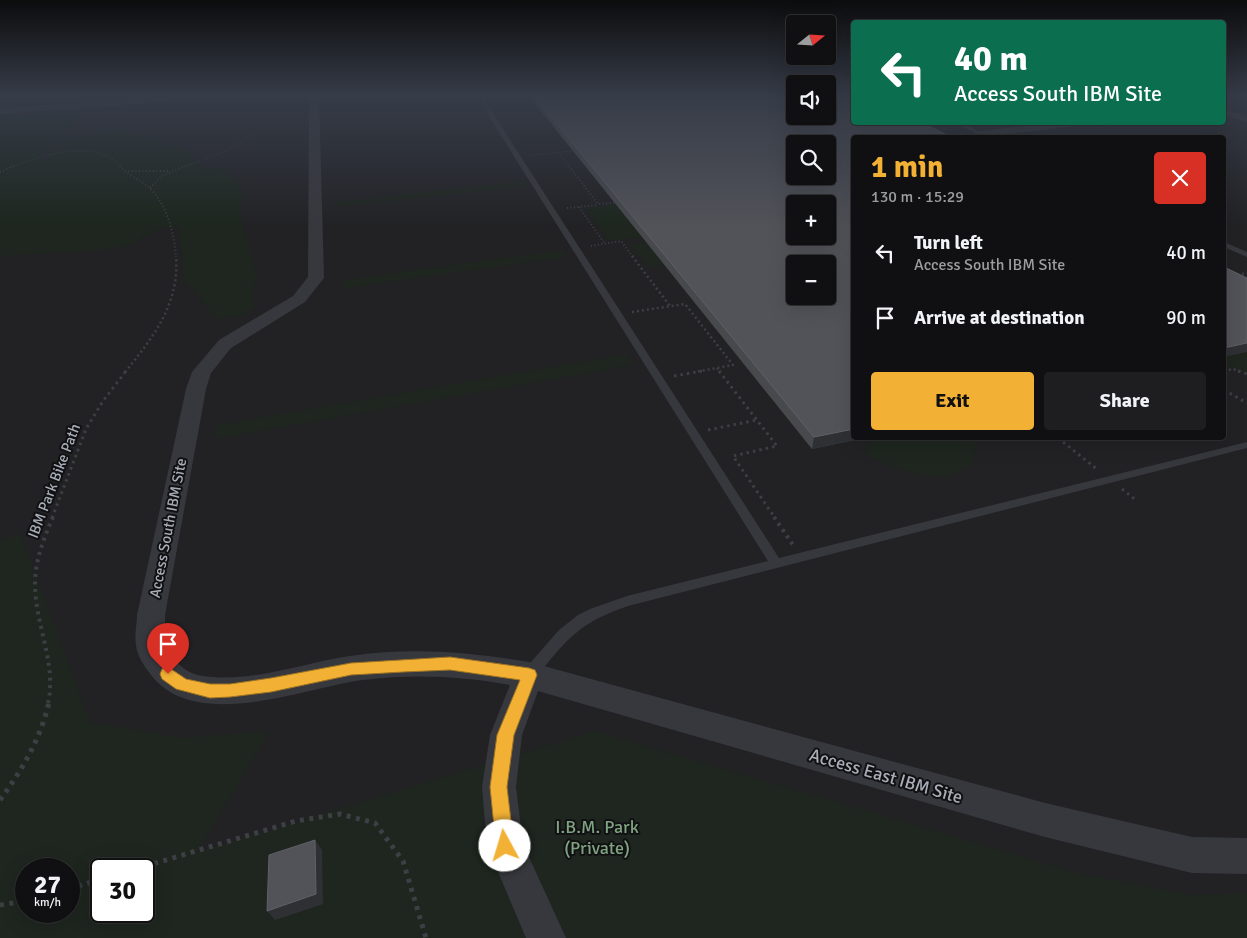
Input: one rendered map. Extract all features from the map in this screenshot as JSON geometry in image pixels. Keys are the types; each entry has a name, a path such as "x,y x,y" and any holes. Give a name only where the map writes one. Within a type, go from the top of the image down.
{"street":[{"name":"Access South IBM Site","path":"314,140 316,278 298,300 226,344 202,372 196,389 151,615 150,647 168,674 182,684 210,691 271,685 351,669 403,666 450,664 529,675"},
{"name":"Access East IBM Site","path":"529,675 1045,820 1192,855 1247,856"},
{"path":"529,675 506,735 499,787 505,846 546,938"}],"lane":[{"path":"507,140 776,563"},
{"path":"1226,245 1247,255"},
{"path":"529,675 556,641 577,622 627,600 1247,445"}],"path":[{"path":"0,172 11,166 63,154 99,152 109,155 124,171 150,188 158,176 216,156 240,140"},
{"path":"573,151 558,152 598,204"},
{"path":"124,171 172,171"},
{"name":"IBM Park Bike Path","path":"0,800 12,784 36,742 50,694 48,668 34,586 39,555 84,433 95,412 158,329 173,291 176,275 175,235 167,214 150,188"},
{"path":"552,210 614,203"},
{"path":"579,207 605,244 621,242 670,306"},
{"path":"1232,271 1247,278"},
{"path":"1232,276 1247,273"},
{"path":"618,315 685,304 733,365 658,378"},
{"path":"717,368 777,446 733,456 802,557"},
{"path":"1226,371 1233,369 1247,374"},
{"path":"1226,391 1247,403"},
{"path":"693,433 757,420"},
{"path":"155,863 296,821 340,814 376,823 403,861 426,938"},
{"path":"0,905 15,903"}],"shaded area":[{"path":"0,140 786,140 786,185 836,185 836,140 851,140 851,440 1226,440 1226,140 1247,140 1247,938 0,938"}],"green space":[{"path":"0,140 58,140 41,160 48,158 59,144 66,140 154,140 182,149 192,156 202,168 225,169 242,188 243,194 238,208 258,280 251,291 255,307 237,316 216,318 194,290 186,284 183,275 180,228 166,227 144,236 132,245 102,250 0,256"},
{"path":"523,181 526,186 336,207 336,202"},
{"path":"618,204 643,237 608,241 585,208"},
{"path":"647,242 668,265 648,267 629,244"},
{"path":"563,250 567,257 344,288 343,280"},
{"path":"1247,352 1247,372 1232,367 1226,368 1226,357"},
{"path":"626,354 633,365 215,439 217,425"},
{"path":"879,440 975,440 976,450 969,466 947,477 922,475 899,469 865,454 868,443"},
{"name":"I.B.M. Park (Private)","path":"21,534 90,722 181,738 270,731 197,852 595,731 1078,873 1192,895 1247,893 1247,938 0,938 0,539"}],"building":[{"path":"570,140 786,140 786,185 836,185 836,140 851,140 851,430 814,437"},
{"path":"1226,268 1247,278 1247,343 1226,348"},
{"path":"315,840 316,894 267,911 269,855"}],"route":[{"path":"168,674 182,684 210,691 271,685 351,669 403,666 450,664 529,675 506,735 499,787 505,846"}]}
